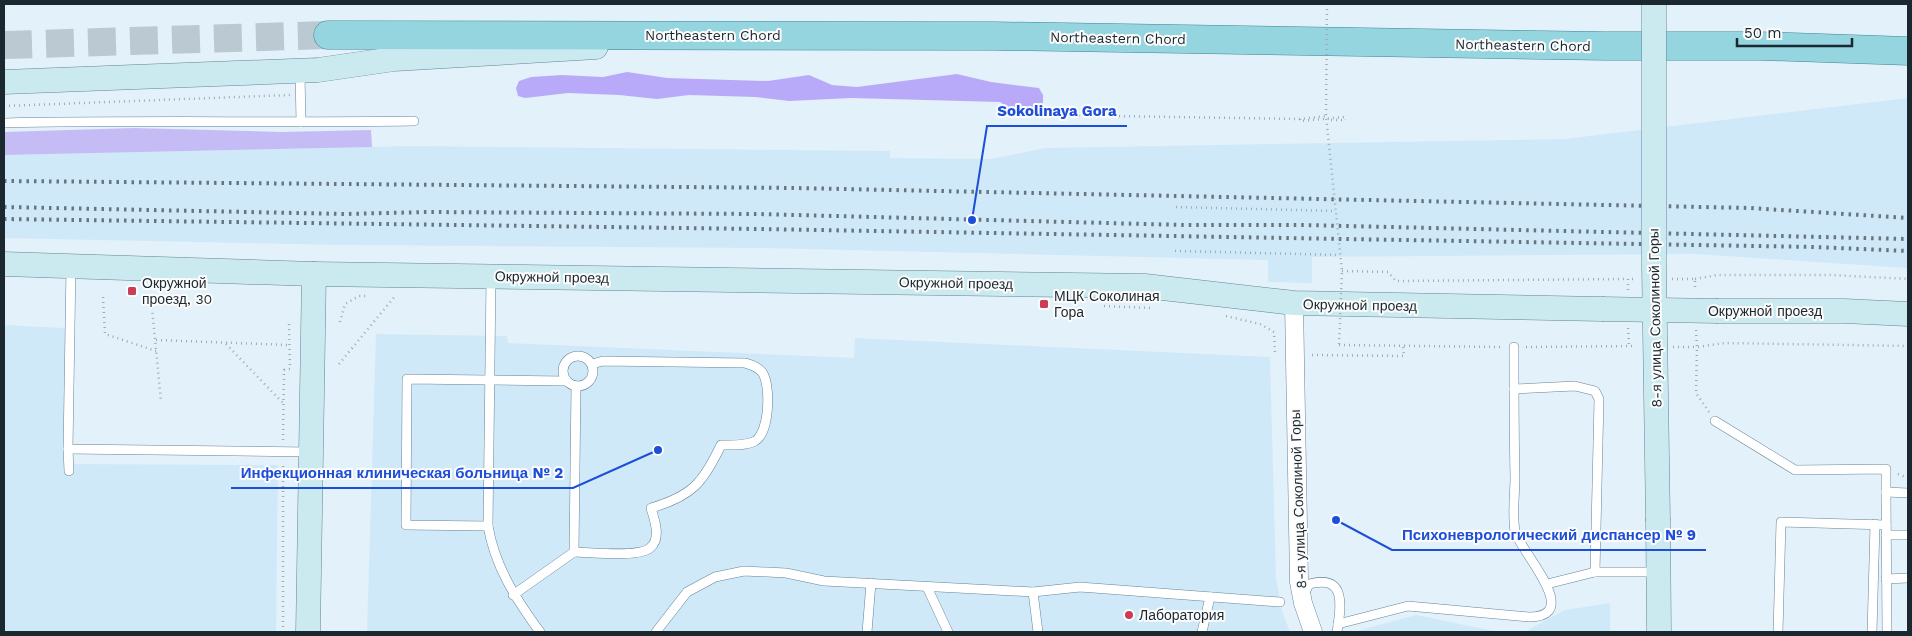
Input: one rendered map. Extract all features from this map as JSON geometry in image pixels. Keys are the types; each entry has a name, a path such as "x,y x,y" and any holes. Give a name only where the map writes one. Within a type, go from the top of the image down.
{"main road":[{"name":"Northeastern Chord","path":"328,35 804,35 1760,46 1908,51"}],"street":[{"name":"8-я улица Соколиной Горы","path":"1654,4 1659,632"},
{"path":"4,82 300,70 394,59 804,35"},
{"name":"Окружной проезд","path":"4,264 314,274 1145,286 1294,303 1718,311 1844,311 1908,314"},
{"path":"308,632 314,274"},
{"name":"8-я улица Соколиной Горы","path":"1294,303 1298,560 1303,603 1313,632"}],"lane":[{"path":"300,70 301,122"},
{"path":"4,123 131,120 414,121"},
{"path":"69,471 71,266"},
{"path":"491,276 488,526 498,563 513,594 540,632"},
{"path":"1303,603 1304,592 1309,584 1327,582 1334,586 1339,593 1338,628 1408,606 1541,617 1547,612 1551,604 1547,584 1515,532 1514,347"},
{"path":"488,526 406,525 407,379 566,381 576,386 588,383 592,378 592,364 585,357 579,355 568,359 562,369 566,381"},
{"path":"513,594 574,552 638,553 650,548 656,539 656,526 651,508 675,501 696,487 711,466 721,445 745,444 755,441 764,433 767,421 766,381 762,372 755,365 745,363 604,361 592,364"},
{"path":"574,552 576,386"},
{"path":"1514,389 1575,386 1595,392 1599,399 1595,572"},
{"path":"1715,421 1795,470 1886,470 1887,632"},
{"path":"68,449 311,452"},
{"path":"1886,492 1908,493"},
{"path":"1778,632 1781,522 1886,525"},
{"path":"1872,632 1875,524"},
{"path":"1886,535 1908,535"},
{"path":"656,632 687,592 715,577 744,571 786,573 824,581 871,584 1034,592 1080,587 1280,602"},
{"path":"1547,584 1595,572 1658,572"},
{"path":"1886,579 1908,578"},
{"path":"867,632 871,584"},
{"path":"927,586 948,632"},
{"path":"1034,592 1038,632"},
{"path":"1202,632 1210,597"}],"path":[{"path":"1327,4 1326,118 1342,271 1339,345 1392,347"},
{"path":"4,106 300,94"},
{"path":"1049,115 1326,118 1345,120 1345,117 1300,121 1300,119"},
{"path":"1176,207 1336,211"},
{"path":"1175,251 1340,255"},
{"path":"1342,271 1388,272 1396,281 1628,279"},
{"path":"1695,279 1717,275 1833,275 1908,279"},
{"path":"387,295 405,295"},
{"path":"339,364 396,295"},
{"path":"340,322 345,304 359,296 368,296"},
{"path":"103,297 105,334 157,352"},
{"path":"152,298 161,401"},
{"path":"1104,306 1154,308"},
{"path":"1222,315 1260,324 1274,332 1275,354"},
{"path":"283,632 283,404 284,370 290,369 289,324"},
{"path":"156,340 289,346"},
{"path":"225,343 283,404"},
{"path":"1715,421 1696,393 1697,347 1725,344 1908,346"},
{"path":"1306,355 1404,356 1402,347"}],"shaded area":[{"path":"627,72 667,78 768,81 809,75 832,85 857,87 957,74 991,82 1039,88 1043,95 1043,112 1038,118 1013,111 1000,102 851,98 789,101 756,97 689,95 657,99 568,93 525,98 518,96 516,88 519,81 531,77 562,75 603,77"},
{"path":"1908,98 1908,268 1695,254 1312,257 1312,283 1268,282 1268,260 759,248 345,245 4,238 4,155 413,146 890,151 890,158 991,159 1045,148 1564,139"},
{"path":"134,128 282,132 371,130 372,147 4,155 4,132"},
{"path":"4,325 65,328 65,464 278,465 276,632 4,632"},
{"path":"376,334 507,336 508,343 854,358 855,338 1270,357 1276,578 1282,611 1290,632 367,632"},
{"path":"1610,603 1610,632 1524,632 1565,610"},
{"path":"1416,615 1499,632 1353,632"}],"tunnel":[{"path":"4,45 328,35"}],"railway":[{"path":"4,181 795,188 1750,208 1908,218"},
{"path":"4,207 345,214 428,212 757,214 1184,225 1303,225 1908,239"},
{"path":"4,219 758,229 1815,247 1908,251"}],"place":[{"name":"Sokolinaya Gora","path":"972,220"},
{"name":"Окружной проезд, 30","path":"132,291"},
{"name":"МЦК Соколиная Гора","path":"1044,304"},
{"name":"Инфекционная клиническая больница № 2","path":"658,450"},
{"name":"Психоневрологический диспансер № 9","path":"1336,520"},
{"name":"Лаборатория","path":"1129,615"}]}
